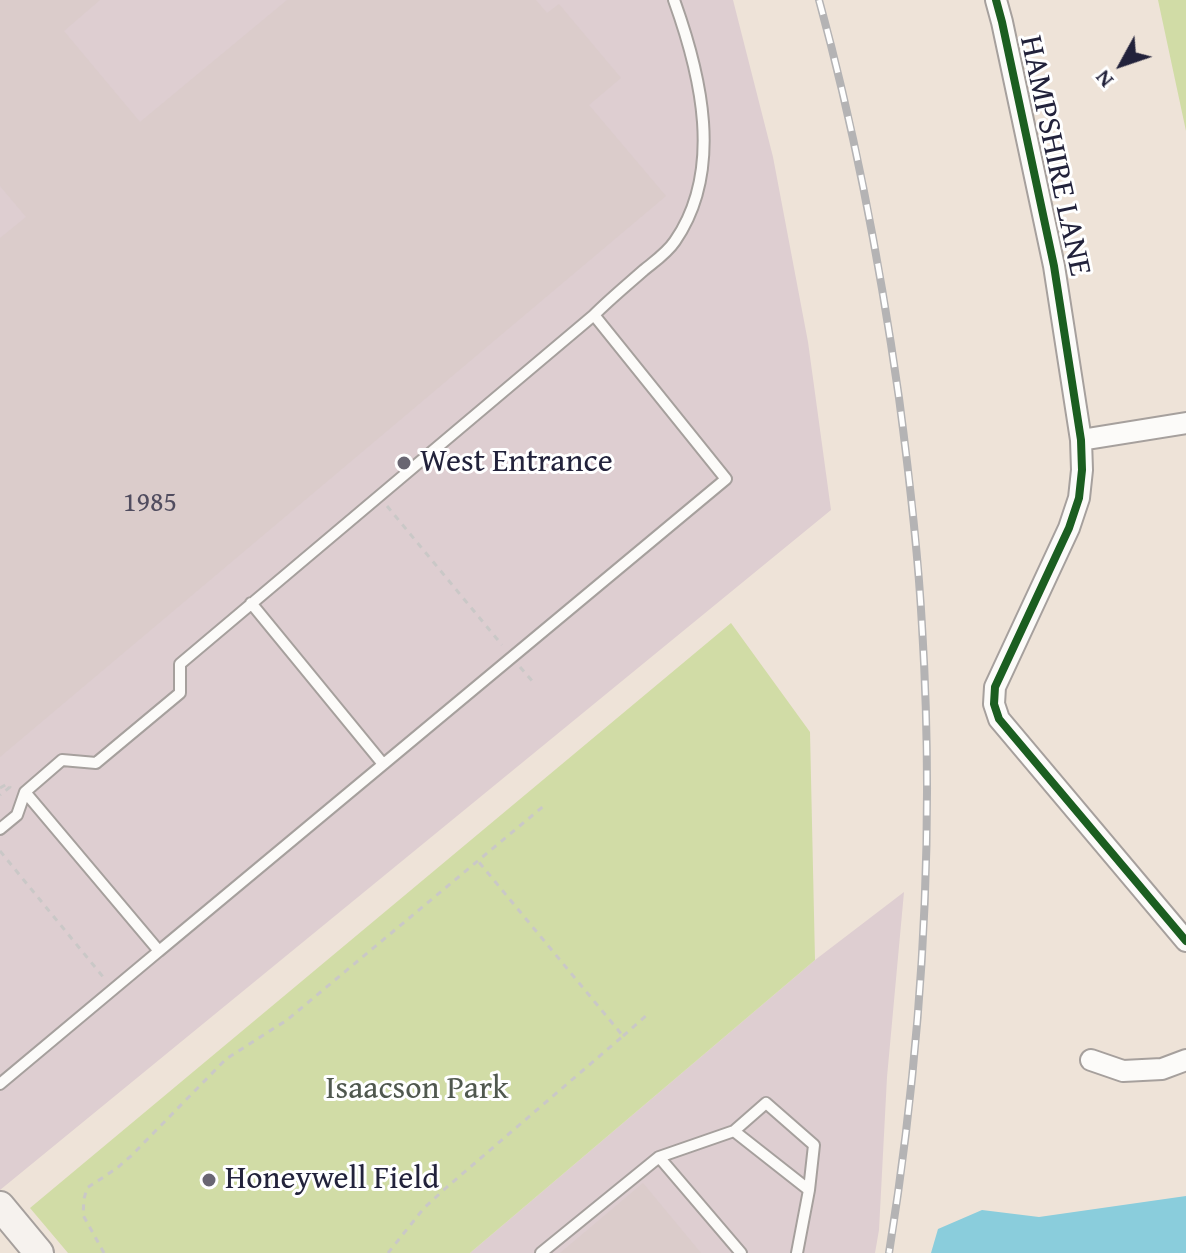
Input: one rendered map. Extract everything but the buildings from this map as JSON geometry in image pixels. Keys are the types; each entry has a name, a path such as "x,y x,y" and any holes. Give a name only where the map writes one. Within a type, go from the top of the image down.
{"street":[{"name":"HAMPSHIRE LANE","path":"996,0 1054,266 1081,440 1082,470 1079,498 1069,528 995,687 994,704 999,719 1186,941"},
{"path":"1081,440 1186,423"},
{"path":"1091,1060 1123,1071 1162,1069 1186,1060"},
{"path":"0,1206 39,1253"}],"lane":[{"path":"0,829 17,815 25,792 62,760 96,763 180,693 180,664 666,252 688,217 697,192 703,147 701,100 674,0"},
{"path":"0,1084 726,479 594,315"},
{"path":"251,603 383,764"},
{"path":"25,792 159,951"},
{"path":"541,1253 659,1157 734,1131 766,1103 814,1145 797,1253"},
{"path":"734,1131 809,1190"},
{"path":"659,1157 741,1253"}],"path":[{"path":"379,496 533,682"},
{"path":"0,788 7,784 10,787 0,795"},
{"path":"104,1253 83,1215 87,1188 131,1156 226,1059 287,1020 546,804"},
{"path":"0,851 107,981"},
{"path":"478,861 623,1036"},
{"path":"388,1253 424,1208 647,1015"}],"shaded area":[{"path":"0,0 733,0 773,157 808,342 831,510 0,1190"},
{"path":"904,892 875,1253 470,1253 815,960"}],"green space":[{"path":"1158,0 1186,0 1186,131"},
{"name":"Isaacson Park","path":"731,623 810,732 815,960 470,1253 68,1253 30,1208"}],"water":[{"path":"1186,1196 1186,1253 931,1253 938,1229 982,1210 1039,1217"}],"railway":[{"path":"819,0 855,148 884,298 910,484 922,626 927,783 923,941 910,1098 889,1253"}],"cycle path":[{"path":"996,0 1054,266 1081,440 1082,470 1079,498 1069,528 995,687 994,704 999,719 1186,941"}],"place":[{"name":"West Entrance","path":"404,463"},
{"name":"Honeywell Field","path":"209,1180"}]}
